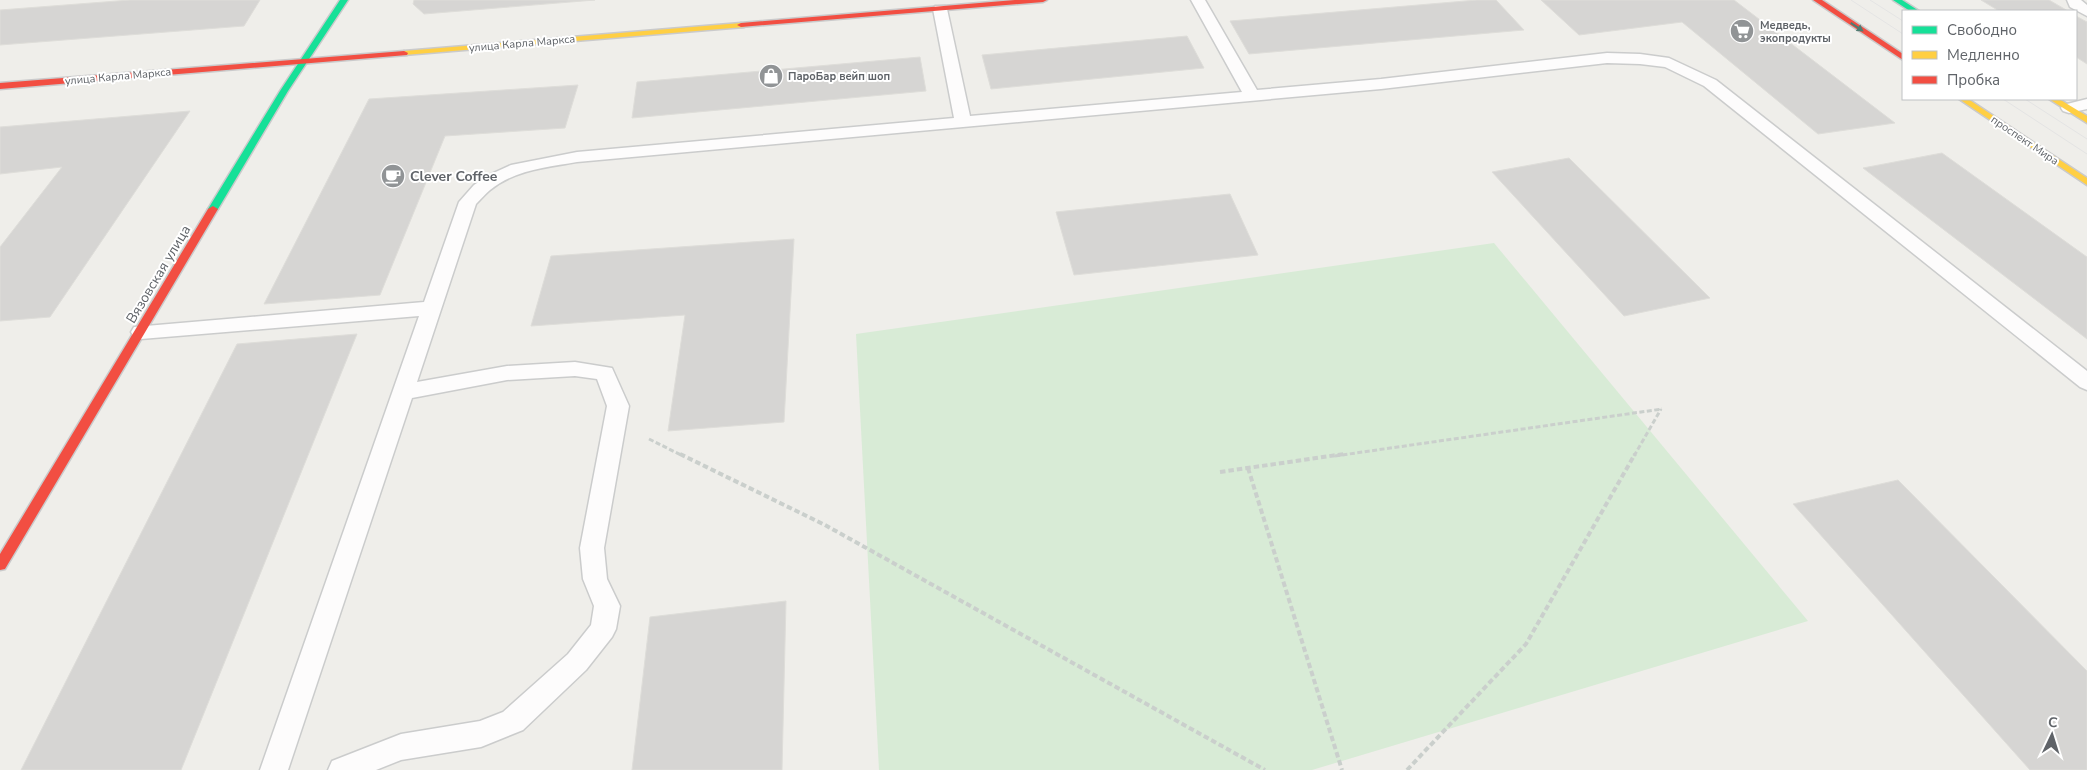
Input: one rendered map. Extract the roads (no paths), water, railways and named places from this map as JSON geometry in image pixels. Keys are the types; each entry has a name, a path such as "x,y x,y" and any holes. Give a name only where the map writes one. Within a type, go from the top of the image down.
{"street":[{"name":"Вязовская улица","path":"0,565 303,61 344,0"},
{"name":"улица Карла Маркса","path":"0,86 1043,0"},
{"path":"1817,0 1902,57"},
{"path":"1897,0 1913,10"},
{"name":"проспект Мира","path":"1964,100 2087,182"},
{"path":"2055,100 2087,120"}],"lane":[{"path":"1198,0 1252,96"},
{"path":"2074,0 2075,4 2087,12"},
{"path":"940,8 963,121"},
{"path":"274,770 405,392 468,202 485,186 508,172 537,163 577,157 1382,84 1607,58 1640,59 1669,63 1710,83 2087,382"},
{"path":"2069,108 2087,104"},
{"path":"141,332 433,308"},
{"path":"342,770 401,747 481,734 513,721 577,662 603,629 607,606 595,579 592,548 618,406 605,373 576,369 507,373 405,392"}],"tram line":[{"path":"1851,0 1902,33"},
{"path":"1870,0 1902,20"},
{"path":"2005,100 2087,154"},
{"path":"2027,100 2087,139"}],"place":[{"name":"Медведь, экопродукты","path":"1742,31"},
{"name":"ПароБар вейп шоп","path":"771,76"},
{"name":"Clever Coffee","path":"393,176"}]}
